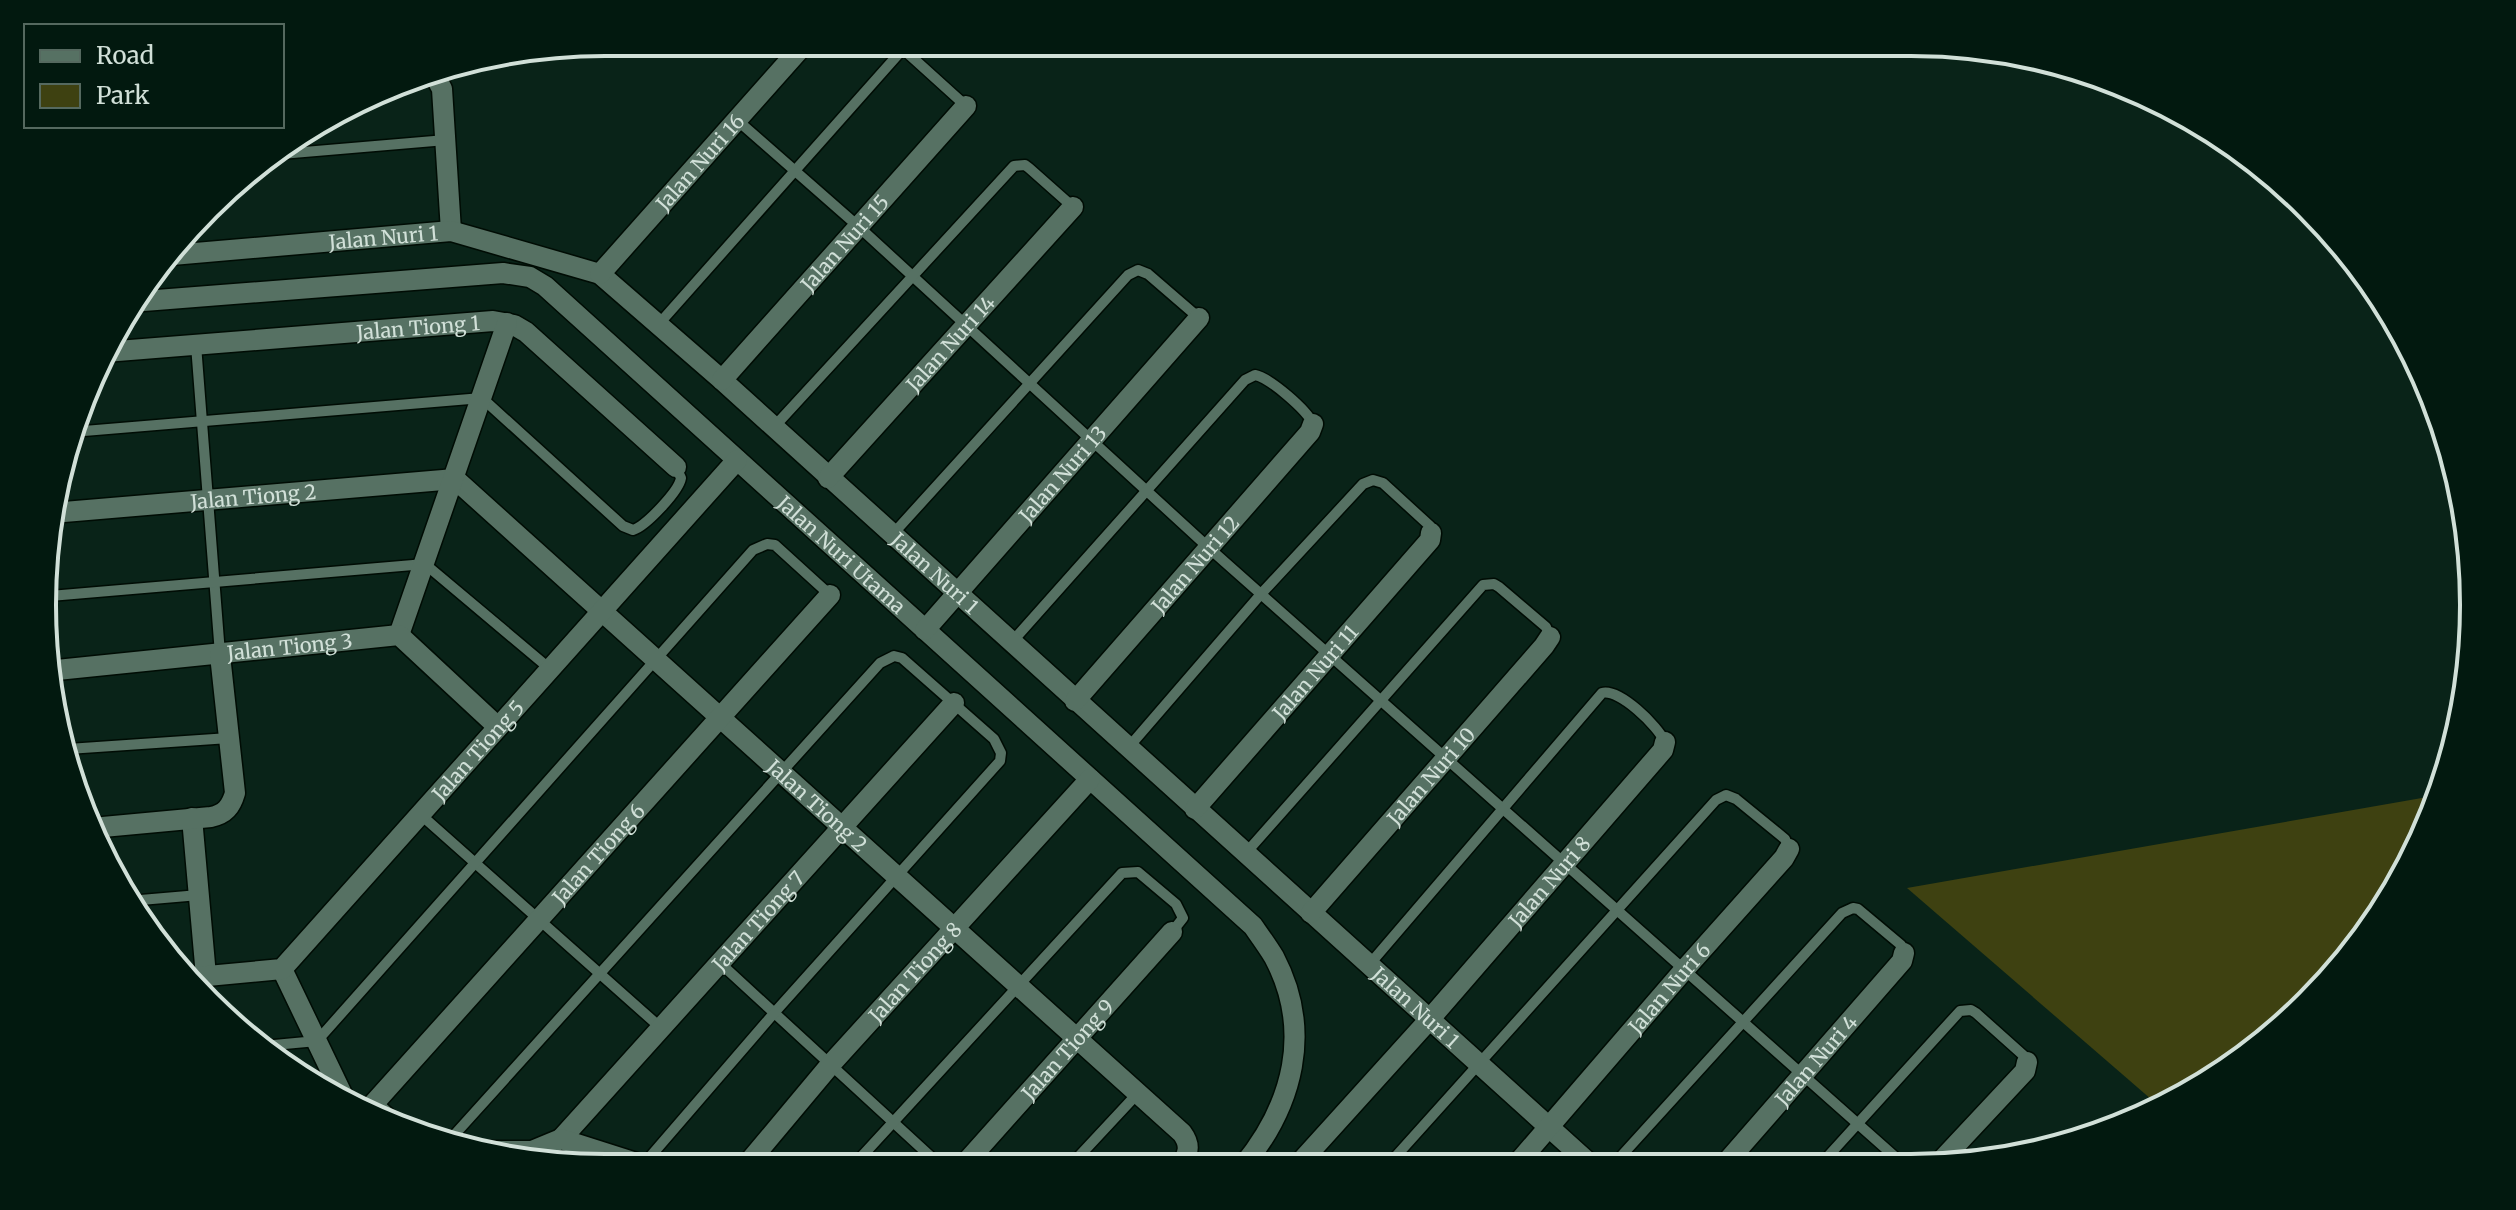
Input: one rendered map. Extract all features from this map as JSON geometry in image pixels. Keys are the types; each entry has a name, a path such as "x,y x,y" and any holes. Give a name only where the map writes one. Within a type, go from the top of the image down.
{"street":[{"name":"Jalan Nuri 16","path":"600,274 793,56"},
{"path":"438,82 442,89 451,231"},
{"name":"Jalan Nuri 15","path":"722,380 966,106"},
{"name":"Jalan Nuri 14","path":"828,478 1073,207"},
{"name":"Jalan Nuri 1","path":"187,250 451,231 600,274 722,380 1579,1154"},
{"name":"Jalan Nuri Utama","path":"149,301 503,273 521,274 545,286 1253,926 1274,957 1287,987 1293,1019 1294,1056 1287,1091 1276,1119 1253,1154"},
{"name":"Jalan Nuri 13","path":"925,630 1199,318"},
{"name":"Jalan Tiong 1","path":"119,351 493,321 507,323 526,332 676,467"},
{"path":"498,727 399,635 507,323"},
{"name":"Jalan Nuri 12","path":"1075,701 1310,432 1313,424"},
{"name":"Jalan Tiong 5","path":"282,969 737,460"},
{"name":"Jalan Tiong 2","path":"65,512 455,479 1180,1131 1189,1147 1187,1154"},
{"name":"Jalan Nuri 11","path":"1195,809 1430,540 1431,533"},
{"name":"Jalan Tiong 6","path":"376,1103 830,595"},
{"name":"Jalan Tiong 3","path":"60,670 399,635"},
{"name":"Jalan Nuri 10","path":"1311,913 1550,637"},
{"path":"103,827 219,815 232,803 235,793 220,655"},
{"name":"Jalan Tiong 7","path":"561,1139 954,703"},
{"name":"Jalan Nuri 8","path":"1308,1154 1429,1020 1663,750 1665,742"},
{"name":"Jalan Tiong 8","path":"756,1154 831,1064 1090,779"},
{"path":"192,818 199,895 196,971"},
{"name":"Jalan Nuri 6","path":"1526,1154 1789,849"},
{"name":"Jalan Tiong 9","path":"974,1154 1172,932"},
{"name":"Jalan Nuri 4","path":"1734,1154 1902,961 1904,953"},
{"path":"201,977 282,969 337,1084"},
{"path":"1949,1153 2025,1071 2027,1062"},
{"path":"536,1149 561,1139 609,1154"}],"lane":[{"path":"658,325 795,171 890,56"},
{"path":"909,56 966,106"},
{"path":"737,120 859,227 1209,548 1892,1154"},
{"path":"294,153 446,140"},
{"path":"773,428 1014,166 1025,165 1073,207"},
{"path":"892,535 1133,272 1138,270 1148,274 1199,318"},
{"path":"196,345 220,655"},
{"path":"1011,643 1250,376 1265,379 1310,415 1313,424"},
{"path":"84,431 482,398 628,529 639,529 677,488 681,478 676,467"},
{"path":"1128,748 1261,594 1367,481 1383,483 1430,526 1431,533"},
{"path":"276,1045 317,1041 760,546 775,545 782,549 830,595"},
{"path":"56,595 425,564 550,669"},
{"path":"1245,854 1483,585 1499,587 1546,627 1550,637"},
{"path":"456,1133 887,659 894,656 909,662 994,739 1001,753 1000,761 775,1012 657,1154"},
{"path":"1369,965 1602,693 1618,694 1661,731 1665,742"},
{"path":"75,748 229,738"},
{"path":"1398,1154 1720,797 1726,795 1736,799 1785,839 1789,849"},
{"path":"420,814 661,1028"},
{"path":"864,1154 1122,873 1138,872 1176,904 1183,918 1172,932"},
{"path":"143,900 199,895"},
{"path":"1623,1154 1847,910 1863,912 1901,945 1904,953"},
{"path":"719,962 928,1154"},
{"path":"1830,1154 1960,1011 1976,1013 2027,1062"},
{"path":"1081,1154 1138,1093"}],"green space":[{"path":"2425,798 2386,880 2347,939 2324,967 2245,1041 2186,1080 2150,1099 1907,888"}]}
